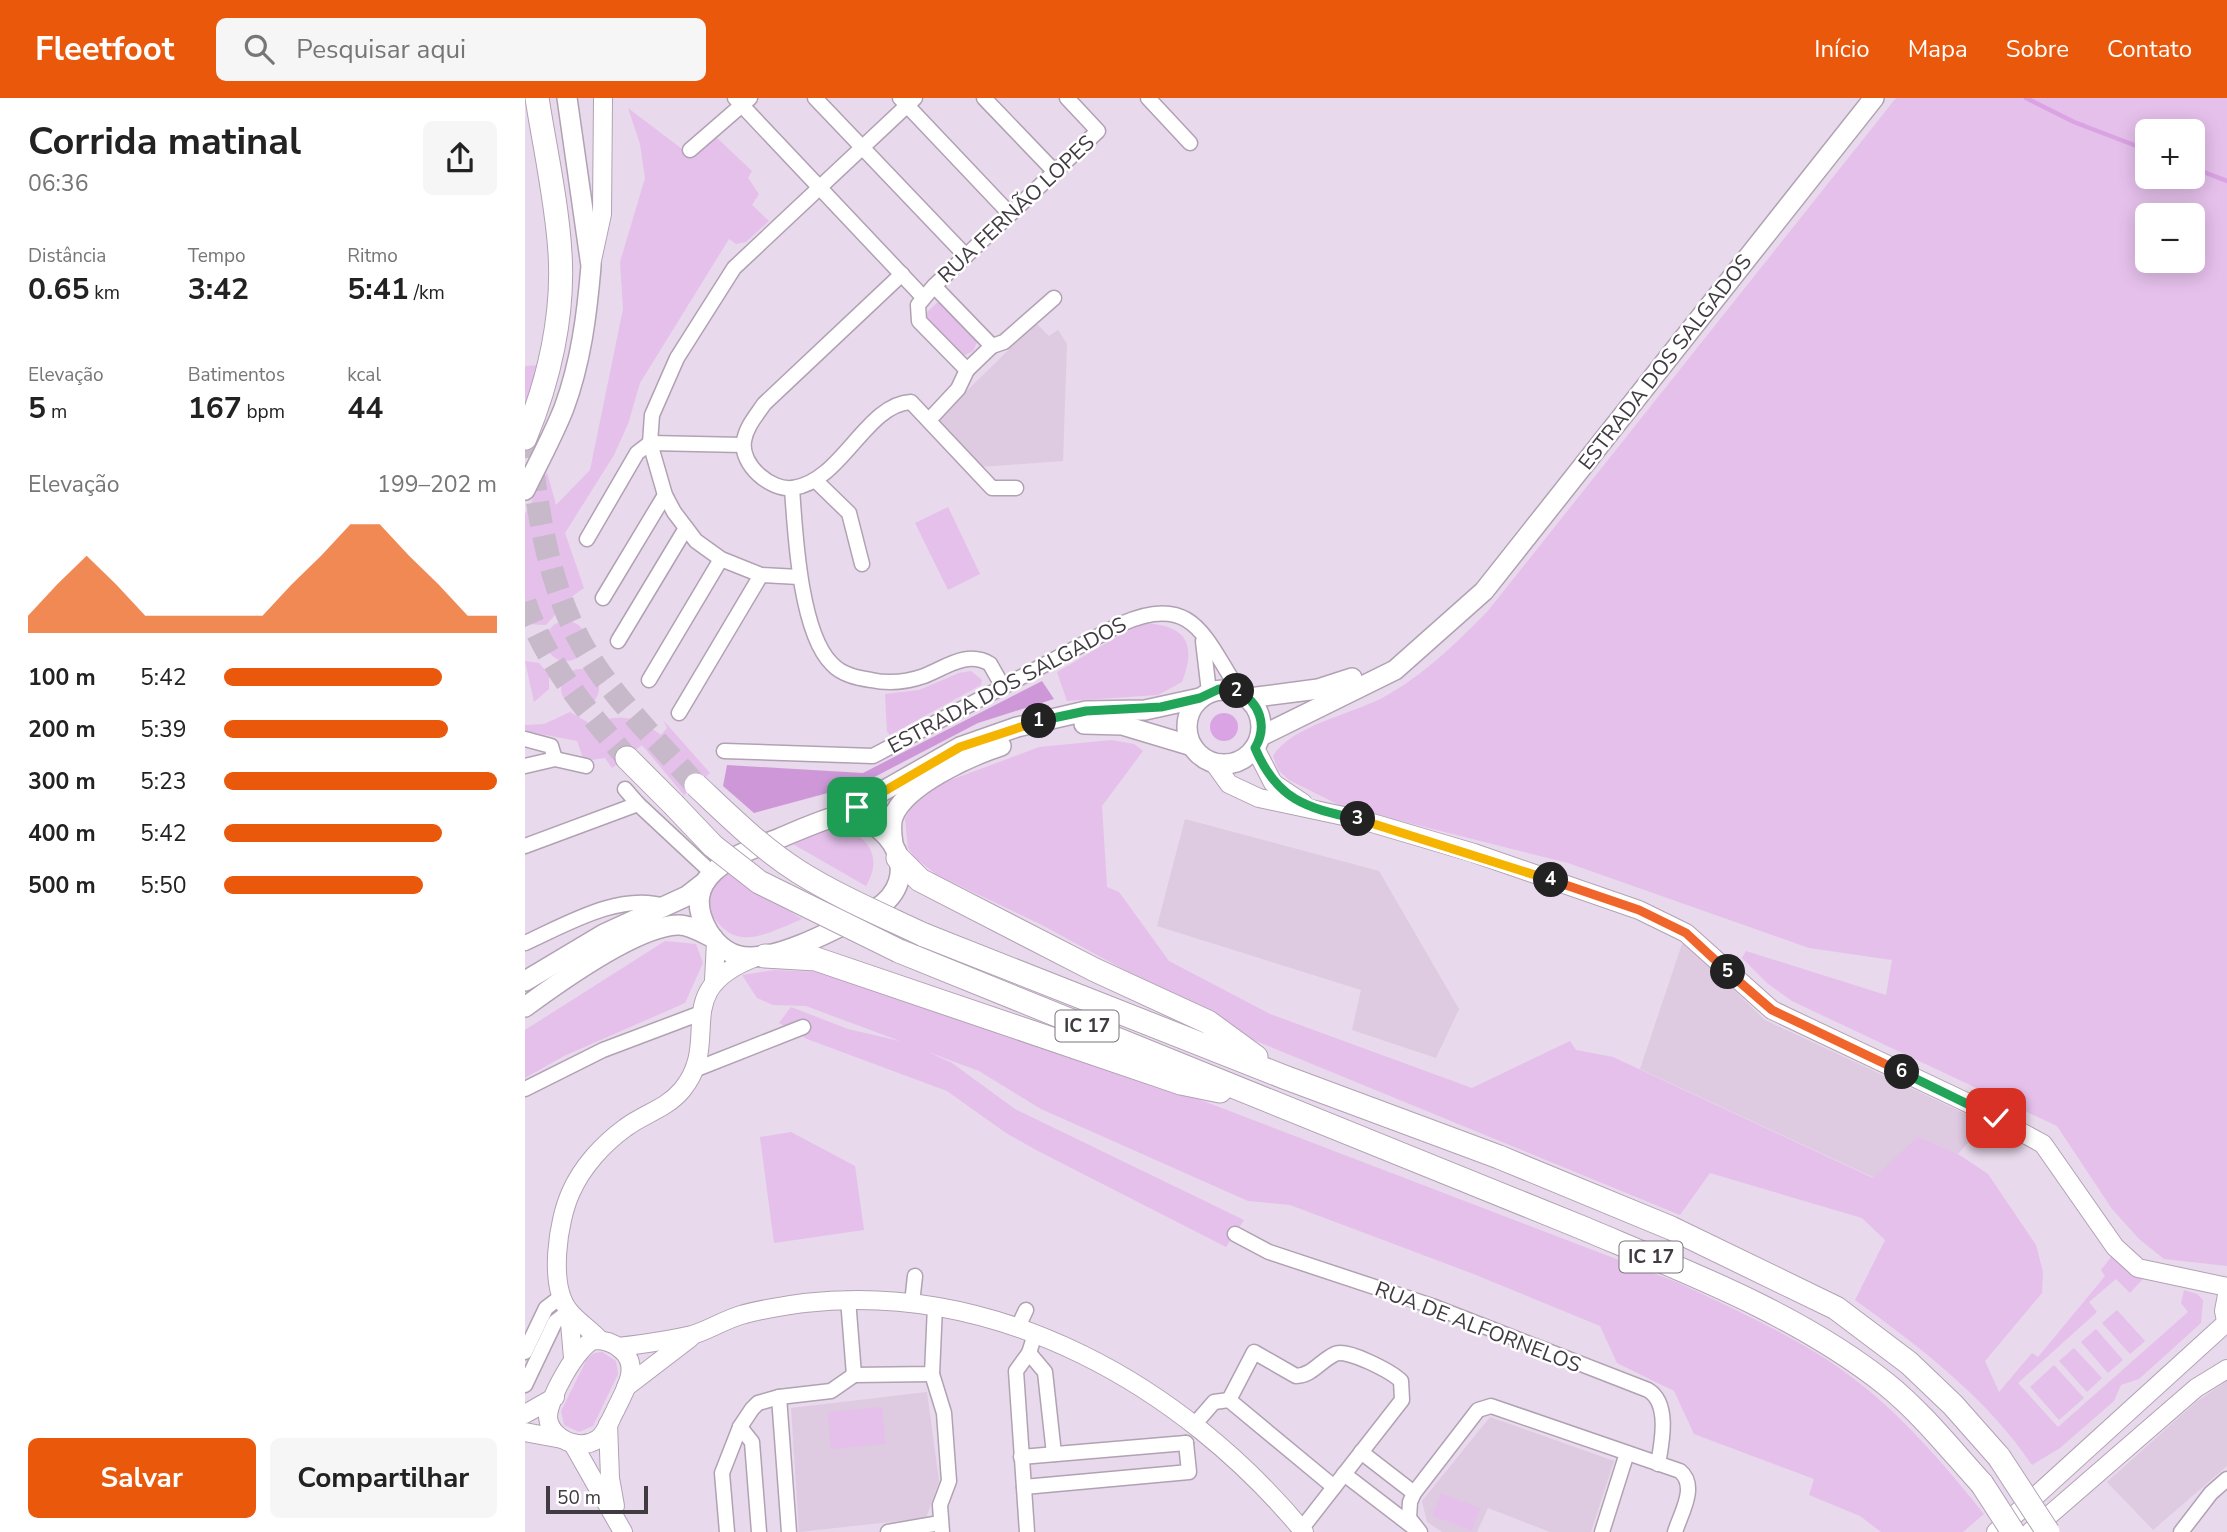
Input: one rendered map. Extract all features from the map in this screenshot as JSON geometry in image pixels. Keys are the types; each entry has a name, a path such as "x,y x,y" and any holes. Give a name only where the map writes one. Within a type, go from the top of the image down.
{"highway":[{"path":"525,438 536,411 558,316 560,253 537,98"},
{"name":"IC 17","path":"628,758 713,846 759,882 899,951 1275,1101 1671,1265 1796,1325 1886,1384 1931,1427 1982,1484 2013,1532"},
{"name":"IC 17","path":"697,785 748,834 797,871 850,901 925,934 1284,1077 1499,1157 1671,1228 1836,1308 1909,1363 1954,1405 1999,1457 2048,1532"},
{"path":"895,851 920,880 1095,970 1208,1022 1284,1077"},
{"path":"761,957 816,959 1181,1083 1275,1101"}],"main road":[{"path":"525,490 563,408 584,333 591,266 567,98"},
{"name":"ESTRADA DOS SALGADOS","path":"1258,742 1395,670 1484,591 1874,98"},
{"name":"ESTRADA DOS SALGADOS","path":"1245,695 1336,685 1397,657 1451,623"},
{"path":"525,981 604,934 687,896 708,877 745,852 840,816 960,747 1017,727 1086,711 1145,710 1230,689 1245,695 1260,716 1258,742 1237,762 1214,763 1205,759 1192,746 1122,725 1097,722 1029,736 960,763 915,789 894,814 891,825 896,886 882,906 761,957 738,956 714,940 678,925 656,930 618,947 525,1007"},
{"path":"1192,746 1187,725 1188,715 1205,695"},
{"path":"840,816 859,817 874,823 895,851"},
{"path":"708,877 701,895 701,914 714,940"}],"street":[{"path":"591,266 602,214 603,98"},
{"path":"815,98 966,256"},
{"path":"984,98 1055,172"},
{"name":"RUA FERNÃO LOPES","path":"925,296 1098,131 1067,98"},
{"path":"1148,98 1190,144"},
{"path":"690,150 743,100 821,189 902,274 925,296 992,346"},
{"path":"799,577 761,575 721,559 696,541 666,495 650,443 651,424 659,396 677,358 716,292 734,268 821,189 907,101 1010,214"},
{"path":"902,274 764,404 747,430 743,445 758,474 767,481 792,488 816,481 899,402 911,402 930,419 992,488 1016,488"},
{"path":"925,296 919,321 967,370"},
{"path":"930,419 958,389 967,370 992,346 1004,342 1054,298"},
{"path":"587,540 637,453 650,443 743,445"},
{"path":"816,481 849,513 862,564"},
{"path":"792,488 799,577 819,644 832,665 853,677 895,683 925,676 958,660 973,659 990,664 1003,687"},
{"path":"603,598 666,495"},
{"path":"618,641 686,528"},
{"path":"649,680 721,559"},
{"path":"679,713 761,575"},
{"name":"ESTRADA DOS SALGADOS","path":"724,751 873,755 1142,614 1158,611 1175,614 1200,629"},
{"path":"1200,629 1245,695"},
{"path":"1200,629 1206,649 1205,695"},
{"path":"525,739 551,746 555,759"},
{"path":"1258,742 1273,783 1315,810"},
{"path":"525,766 555,759 586,766"},
{"path":"1214,763 1229,784 1252,796 1362,820 1474,853 1639,910 1686,933 1772,1010 1968,1103 2043,1144 2115,1247 2138,1268 2227,1287"},
{"path":"625,789 708,877"},
{"path":"525,846 638,804"},
{"path":"525,943 589,915 645,900 664,906"},
{"path":"573,1359 558,1255 571,1192 593,1156 625,1127 666,1105 683,1089 694,1070 701,1013 714,980 714,940"},
{"path":"714,980 731,967 761,957"},
{"path":"525,1089 603,1050 701,1013"},
{"path":"694,1070 803,1027"},
{"name":"RUA DE ALFORNELOS","path":"1234,1234 1269,1252 1433,1306 1648,1390 1657,1398 1662,1411 1658,1464"},
{"path":"912,1303 915,1276"},
{"path":"1996,1532 2227,1324 2224,1311 2227,1295"},
{"path":"565,1303 600,1340 618,1347 657,1343 695,1334 755,1312 848,1299 935,1306 1018,1327 1105,1364 1197,1427 1253,1477 1301,1531 1402,1400 1404,1387 1397,1377 1341,1352 1309,1373 1296,1376 1254,1352 1229,1400"},
{"path":"848,1299 854,1375"},
{"path":"525,1352 546,1308 565,1303"},
{"path":"525,1385 565,1303"},
{"path":"888,1532 941,1527 940,1505 949,1481 944,1413 932,1374 935,1306"},
{"path":"1018,1327 1026,1310"},
{"path":"626,1387 695,1334"},
{"path":"1027,1532 1016,1371 1028,1353 1035,1334"},
{"path":"600,1340 587,1342 573,1359 548,1416 552,1428 568,1441 620,1526"},
{"path":"525,1432 589,1444 597,1440 626,1387 631,1363 618,1347"},
{"path":"1028,1353 1045,1372 1054,1454"},
{"path":"2030,1532 2196,1388 2227,1369"},
{"path":"727,1532 722,1473 740,1427 758,1403 779,1397 831,1391 854,1375 932,1374"},
{"path":"525,1414 555,1397"},
{"path":"779,1397 789,1532"},
{"path":"1024,1487 1189,1472 1186,1443 1215,1402 1229,1400 1334,1487"},
{"path":"1417,1529 1408,1510 1414,1493 1484,1407 1501,1408 1680,1471 1689,1483 1675,1532"},
{"path":"608,1424 610,1478 620,1526"},
{"path":"740,1427 752,1442 759,1532"},
{"path":"1021,1457 1186,1443"},
{"path":"1361,1452 1414,1493"},
{"path":"1602,1532 1627,1453"},
{"path":"1344,1474 1417,1529"},
{"path":"2181,1532 2211,1493 2227,1479"}],"shaded area":[{"path":"1896,98 2227,98 2227,1266 2164,1259 2139,1239 2112,1209 2057,1126 1792,1001 1768,984 1742,958 1746,951 1886,995 1892,960 1809,948 1568,863 1341,806 1289,780 1278,770 1273,756 1293,737 1382,698 1411,680 1487,612"},
{"path":"628,108 694,158 716,137 752,171 748,178 759,194 752,205 769,221 746,242 736,244 729,239 640,383 628,424 614,455 565,533 584,588 570,598 546,625 525,624 525,514 547,472 556,505 590,470 623,309 620,262 645,178 640,144"},
{"path":"938,302 942,302 978,340 973,351 963,356 927,321 926,313"},
{"path":"1036,323 1049,336 1058,330 1067,344 1063,461 980,467 937,420"},
{"path":"541,365 525,410 525,366"},
{"path":"948,507 980,574 948,590 915,523"},
{"path":"566,621 580,627 586,641 580,655 566,661 552,655 546,641 552,627"},
{"path":"1146,623 1171,628 1185,640 1188,658 1182,682 1158,695 1067,701 1057,672 1132,628"},
{"path":"525,661 539,663 549,675 549,689 534,702"},
{"path":"580,669 593,675 599,688 593,701 580,707 567,701 561,688 567,675"},
{"path":"971,671 982,680 981,685 890,735 887,732 885,694 919,690 959,673"},
{"path":"1042,681 1054,699 978,723 861,784 754,813 723,786 727,765 863,773"},
{"path":"570,712 589,723 619,718 635,720 661,735 667,728 663,720 710,773 684,795 642,745 612,768 605,758 584,761 577,741 525,731 525,725 544,724"},
{"path":"1224,713 1234,717 1238,727 1234,737 1224,741 1214,737 1210,727 1214,717"},
{"path":"1111,740 1134,744 1143,751 1102,806 1107,887 1119,892 1169,961 1270,1014 1472,1088 1570,1041 1576,1050 1613,1057 1873,1178 1918,1137 1958,1154 1988,1174 2036,1245 2043,1272 2042,1293 1985,1361 1999,1392 2032,1353 2038,1357 2105,1276 2101,1270 2112,1256 2143,1279 2130,1293 2116,1279 2089,1302 2097,1312 2018,1383 2058,1427 2188,1312 2181,1303 2184,1290 2197,1294 2203,1300 2201,1323 2139,1379 2121,1385 2114,1401 2060,1448 2032,1465 1994,1417 1951,1375 1855,1300 1885,1240 1862,1218 1710,1173 1680,1215 1251,1039 1042,925 937,875 915,858 908,848 905,819 912,806 943,783 1039,747"},
{"path":"1185,819 1379,871 1459,1009 1436,1058 1352,1030 1361,990 1157,926"},
{"path":"842,828 860,837 871,851 873,867 866,886 791,843 826,829"},
{"path":"730,873 802,919 759,936 736,936 725,930 706,903 710,883"},
{"path":"665,941 696,944 703,963 685,1003 564,1056 525,1078 525,1030"},
{"path":"1683,941 1765,1020 1985,1123 1958,1154 1918,1137 1877,1179 1640,1069"},
{"path":"774,970 819,972 1138,1076 1679,1283 1757,1320 1832,1363 1854,1379 1914,1432 1984,1514 1963,1532 1881,1532 1860,1516 1809,1495 1814,1479 1694,1434 1674,1391 1617,1363 1600,1326 1471,1273 1290,1205 1248,1201 1041,1109 979,1071 928,1052 952,1063 1015,1109 1244,1220 1226,1247 1038,1151 1006,1133 947,1091 807,1039 779,1023 791,1007 848,1029 900,1041 806,1006 773,1005 757,998 742,975"},
{"path":"791,1132 855,1166 864,1230 774,1243 760,1137"},
{"path":"2117,1310 2145,1341 2130,1354 2102,1323"},
{"path":"2096,1329 2123,1360 2108,1373 2081,1342"},
{"path":"2074,1348 2102,1378 2087,1392 2059,1361"},
{"path":"602,1352 616,1361 618,1374 593,1426 579,1432 564,1425 561,1411 587,1359 594,1353"},
{"path":"2054,1365 2084,1398 2059,1420 2030,1387"},
{"path":"2227,1381 2227,1466 2153,1530 2107,1482 2196,1402"},
{"path":"927,1392 939,1481 926,1518 799,1532 791,1408"},
{"path":"882,1407 885,1444 831,1449 828,1412"},
{"path":"1490,1417 1614,1461 1591,1532 1550,1532 1488,1508 1477,1532 1442,1532 1427,1522 1422,1501"},
{"path":"1441,1494 1480,1508 1472,1530 1433,1516"}],"waterway":[{"path":"2026,98 2074,122 2135,145"},
{"path":"2205,173 2227,181"}],"tunnel":[{"path":"525,401 541,523 566,611 590,659 604,678 633,715 696,785"},
{"path":"525,602 533,624 555,665 582,704 627,758"}],"route":[{"path":"857,807 960,747 1017,727 1086,711 1145,710 1200,698 1219,689 1230,689 1240,692 1256,706 1262,726 1255,748 1268,777 1284,791 1315,810 1362,820 1474,853 1639,910 1686,933 1772,1010 1996,1118"}]}
